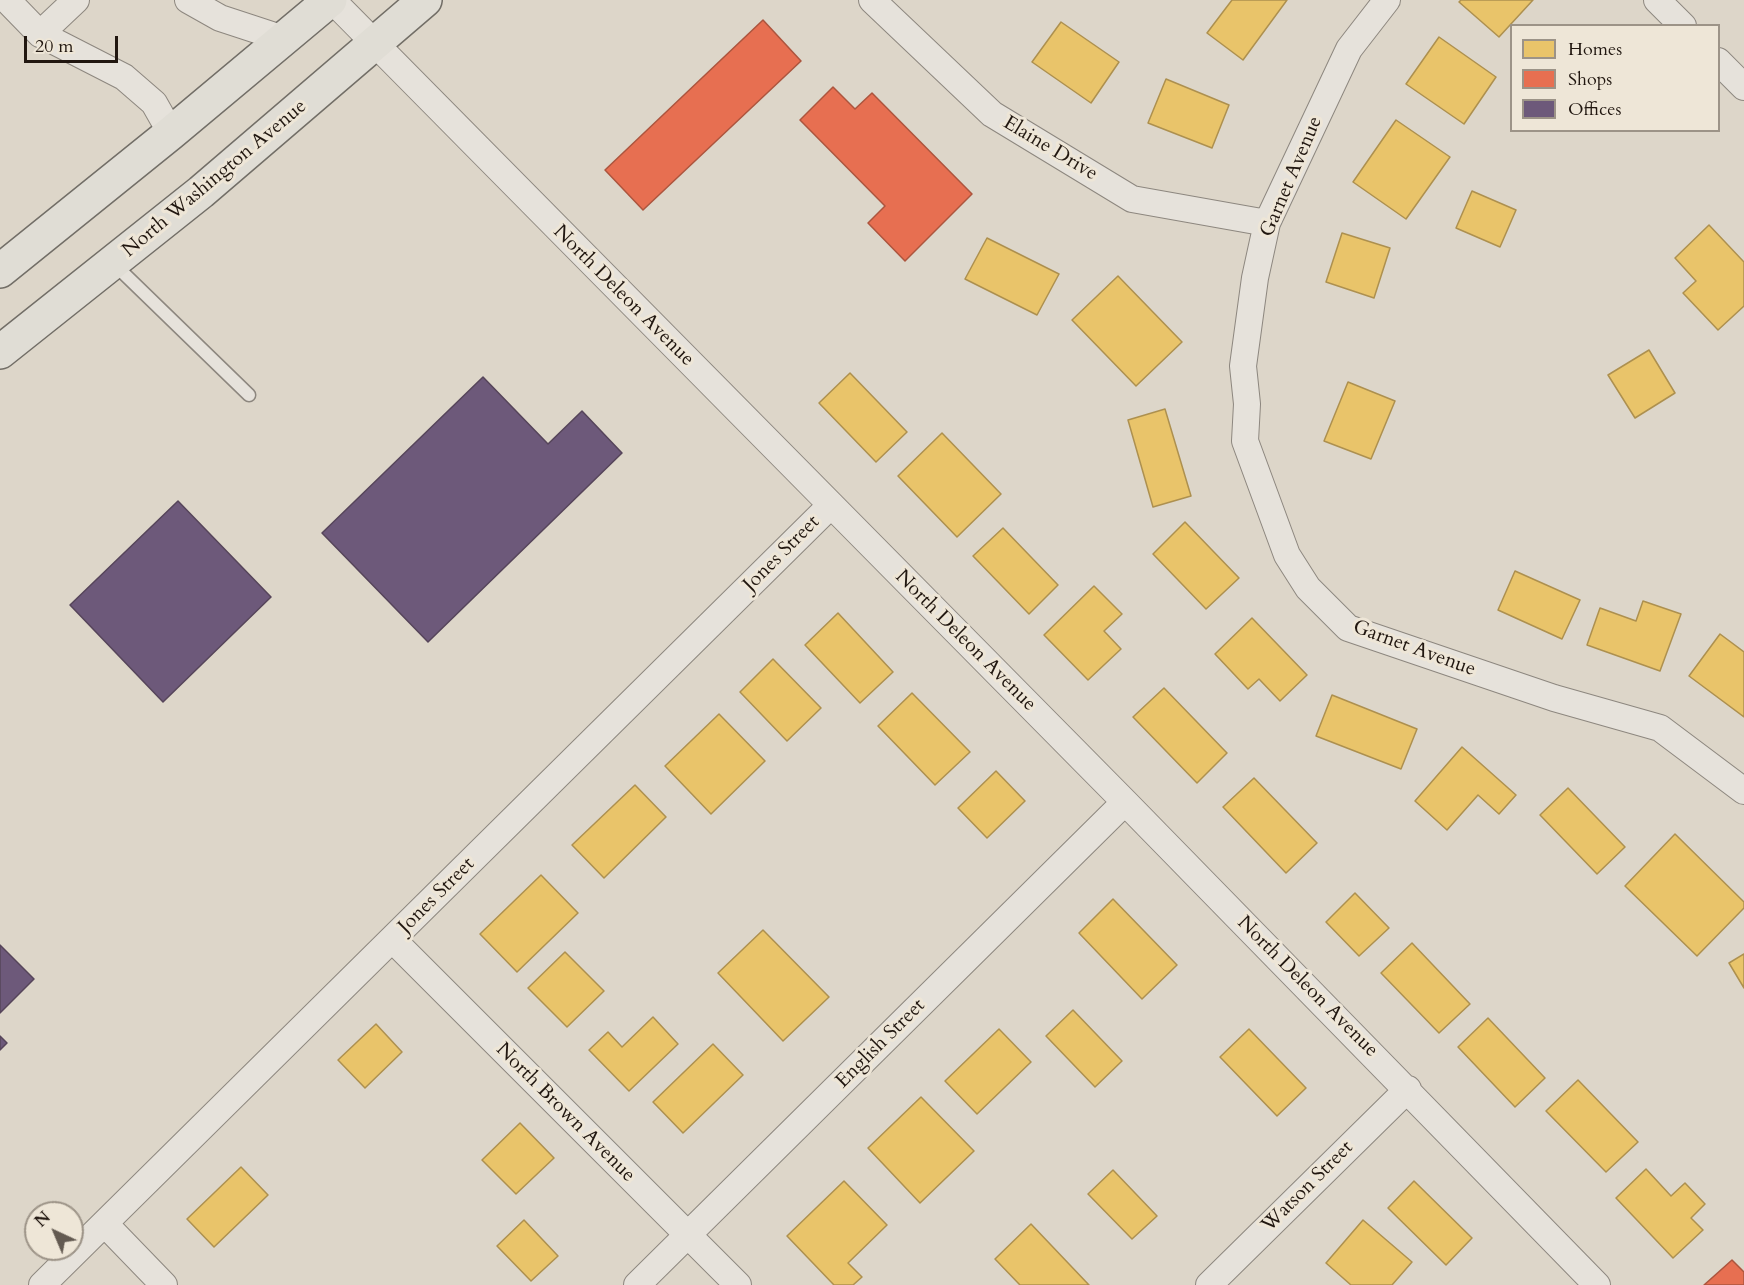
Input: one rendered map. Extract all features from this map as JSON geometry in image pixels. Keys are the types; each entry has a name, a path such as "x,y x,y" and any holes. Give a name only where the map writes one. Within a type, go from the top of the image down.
{"main road":[{"path":"0,271 331,0"},
{"name":"North Washington Avenue","path":"0,352 113,264 375,45 425,0"}],"street":[{"path":"7,0 40,33 124,77 154,103 171,133"},
{"path":"40,33 76,0"},
{"path":"189,0 220,18 284,39"},
{"name":"North Deleon Avenue","path":"331,0 1408,1089 1597,1285"},
{"name":"Garnet Avenue","path":"1387,0 1349,49 1267,223 1255,278 1243,366 1247,404 1245,441 1287,555 1308,588 1348,628 1543,694 1660,728 1744,791"},
{"path":"1657,0 1681,24"},
{"name":"Elaine Drive","path":"877,2 992,114 1132,199 1267,223"},
{"path":"1720,63 1744,87"},
{"name":"Jones Street","path":"42,1285 830,506"},
{"name":"English Street","path":"637,1285 1125,802"},
{"name":"North Brown Avenue","path":"393,940 738,1285"},
{"name":"Watson Street","path":"1209,1285 1408,1089"},
{"path":"105,1224 164,1285"}],"lane":[{"path":"113,264 249,394"}],"building: Homes":[{"path":"1232,0 1287,0 1243,60 1207,33"},
{"path":"1461,0 1533,0 1499,37 1459,2"},
{"path":"1061,22 1119,62 1091,103 1032,62"},
{"path":"1439,37 1496,77 1464,124 1406,84"},
{"path":"1166,79 1229,105 1212,148 1148,123"},
{"path":"1396,120 1450,157 1406,219 1353,182"},
{"path":"1472,191 1516,210 1500,247 1456,228"},
{"path":"1709,225 1744,262 1744,306 1718,330 1683,293 1696,281 1675,258"},
{"path":"1342,233 1390,248 1374,298 1326,282"},
{"path":"987,238 1059,274 1037,315 965,279"},
{"path":"1118,276 1182,342 1136,386 1072,320"},
{"path":"1649,350 1675,393 1635,418 1608,375"},
{"path":"850,373 907,432 876,462 819,403"},
{"path":"1348,382 1395,401 1371,459 1324,441"},
{"path":"1165,409 1191,496 1153,507 1128,420"},
{"path":"942,433 1001,494 957,537 898,476"},
{"path":"1185,522 1239,578 1206,609 1153,554"},
{"path":"1003,528 1058,585 1029,614 973,556"},
{"path":"1515,571 1580,600 1562,639 1498,610"},
{"path":"1094,586 1122,614 1104,631 1121,649 1088,680 1044,635"},
{"path":"1643,601 1681,614 1660,671 1587,645 1600,608 1636,621"},
{"path":"838,613 893,672 860,703 805,645"},
{"path":"1252,618 1307,675 1280,701 1259,679 1248,689 1215,654"},
{"path":"1720,634 1744,652 1744,717 1689,676"},
{"path":"773,659 821,708 787,741 740,692"},
{"path":"1164,688 1227,753 1197,783 1133,717"},
{"path":"912,693 970,752 935,785 878,726"},
{"path":"1332,695 1417,729 1401,769 1316,736"},
{"path":"719,714 765,761 711,814 665,766"},
{"path":"1462,747 1516,795 1499,814 1478,795 1447,830 1415,801"},
{"path":"996,771 1025,801 987,838 958,808"},
{"path":"1254,778 1317,843 1286,873 1223,807"},
{"path":"635,785 666,817 604,878 572,845"},
{"path":"1568,788 1625,847 1597,874 1540,815"},
{"path":"1675,834 1744,902 1744,908 1697,956 1625,886"},
{"path":"541,875 578,913 517,972 480,934"},
{"path":"1355,893 1389,928 1359,956 1326,922"},
{"path":"1113,899 1177,965 1142,999 1079,933"},
{"path":"763,930 829,997 783,1041 718,973"},
{"path":"1412,943 1470,1004 1439,1033 1381,973"},
{"path":"565,952 604,991 567,1027 528,988"},
{"path":"1744,954 1744,988 1729,963"},
{"path":"1073,1010 1122,1061 1095,1087 1046,1036"},
{"path":"653,1017 678,1044 629,1091 589,1050 608,1032 622,1047"},
{"path":"1488,1018 1545,1078 1515,1107 1458,1047"},
{"path":"376,1024 402,1052 365,1088 338,1060"},
{"path":"999,1029 1031,1062 977,1114 945,1081"},
{"path":"1249,1029 1306,1088 1277,1116 1220,1057"},
{"path":"713,1044 743,1075 683,1133 653,1102"},
{"path":"1578,1080 1638,1142 1606,1172 1546,1111"},
{"path":"921,1097 974,1151 920,1203 868,1148"},
{"path":"520,1123 554,1158 516,1194 482,1160"},
{"path":"241,1167 268,1195 214,1247 187,1219"},
{"path":"1646,1169 1671,1196 1685,1183 1705,1204 1691,1218 1703,1230 1673,1258 1616,1198"},
{"path":"1113,1170 1157,1216 1132,1239 1088,1194"},
{"path":"844,1181 887,1225 848,1263 862,1277 853,1285 834,1285 787,1236"},
{"path":"1414,1181 1472,1238 1446,1265 1388,1208"},
{"path":"524,1220 558,1256 531,1281 497,1246"},
{"path":"1363,1220 1412,1262 1392,1285 1351,1285 1326,1263"},
{"path":"1031,1224 1089,1285 1020,1285 995,1259"}],"building: Shops":[{"path":"763,20 801,61 643,210 605,170"},
{"path":"833,87 855,109 872,93 972,194 905,261 868,223 885,206 800,120"},
{"path":"1732,1260 1744,1272 1744,1285 1704,1285"}],"building: Offices":[{"path":"483,377 548,444 582,411 622,453 428,642 322,533"},
{"path":"178,501 271,597 163,702 70,605"},
{"path":"0,945 34,979 0,1013"},
{"path":"0,1036 7,1043 0,1050"}]}
